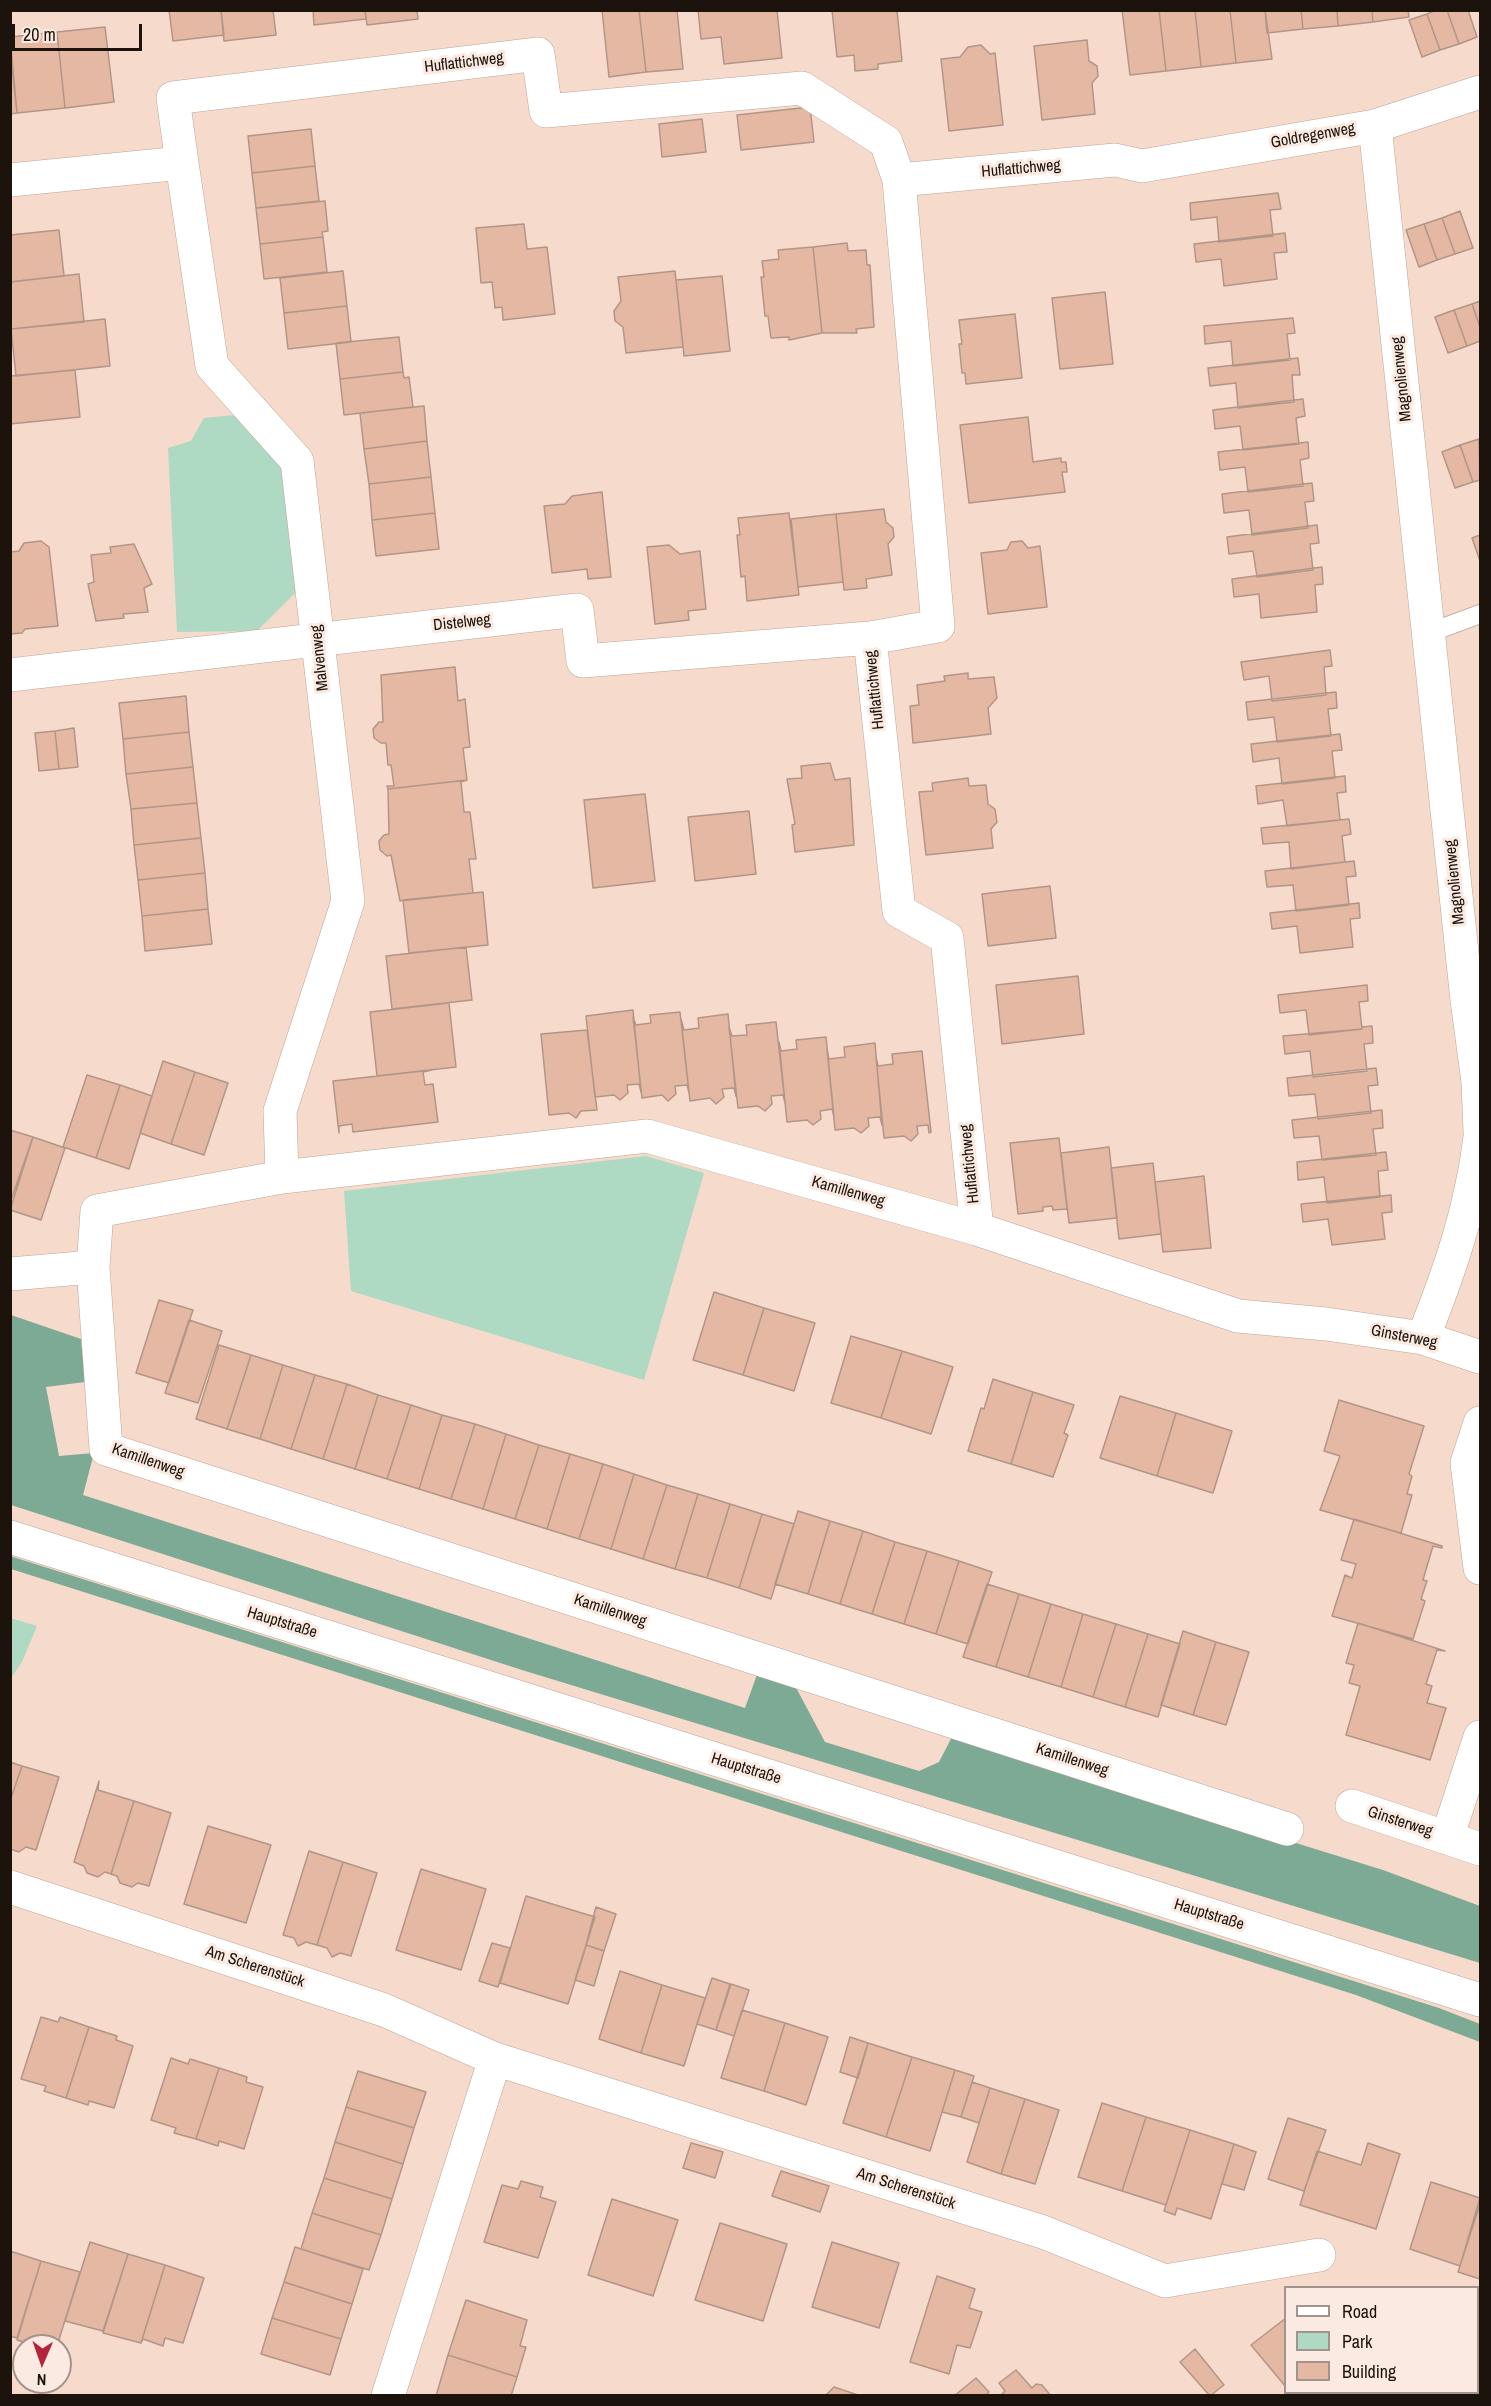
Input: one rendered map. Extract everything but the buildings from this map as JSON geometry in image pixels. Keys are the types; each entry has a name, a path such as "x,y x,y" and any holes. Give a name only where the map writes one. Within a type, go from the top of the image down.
{"street":[{"name":"Huflattichweg","path":"182,163 173,98 538,54 546,111 802,88 886,142 899,180 938,626 870,638 899,910 946,938 977,1229"},
{"name":"Goldregenweg","path":"1142,166 1375,126 1480,92"},
{"name":"Magnolienweg","path":"1375,126 1467,1000 1478,1082 1480,1132"},
{"name":"Huflattichweg","path":"899,180 1115,160 1142,166"},
{"path":"10,180 182,163"},
{"name":"Malvenweg","path":"182,163 212,366 297,461 348,901 280,1111 282,1177"},
{"name":"Distelweg","path":"10,675 577,610 583,661 870,638"},
{"name":"Kamillenweg","path":"1287,1829 106,1449 93,1267 97,1211 282,1177 648,1136 977,1229 1238,1316 1326,1324"},
{"path":"1423,1338 1454,1260 1476,1172 1480,1137"},
{"path":"10,1274 93,1267"},
{"name":"Ginsterweg","path":"1326,1324 1423,1338 1480,1357"},
{"path":"1480,1423 1467,1463 1480,1568"},
{"name":"Hauptstraße","path":"10,1537 1480,2000"},
{"name":"Ginsterweg","path":"1448,1838 1480,1737"},
{"name":"Ginsterweg","path":"1352,1806 1480,1849"},
{"name":"Am Scherenstück","path":"10,1887 384,2010 495,2059 1043,2232 1165,2282 1319,2255"},
{"path":"388,2396 495,2059"}],"lane":[{"path":"1429,633 1480,614"}],"green space":[{"path":"235,415 284,469 296,592 257,631 177,632 168,448 191,441 204,418"},
{"path":"646,1156 704,1173 644,1380 351,1291 344,1191"},
{"path":"11,1315 81,1339 85,1382 46,1387 59,1456 94,1453 83,1495 745,1708 759,1669 793,1682 825,1742 919,1771 939,1762 956,1729 1254,1830 1383,1870 1480,1906 1480,1963 522,1670 11,1505"},
{"path":"10,1556 1439,2008 1480,2024 1480,2042 1356,1995 11,1569"},
{"path":"11,1618 37,1626 22,1662 11,1678"}]}
